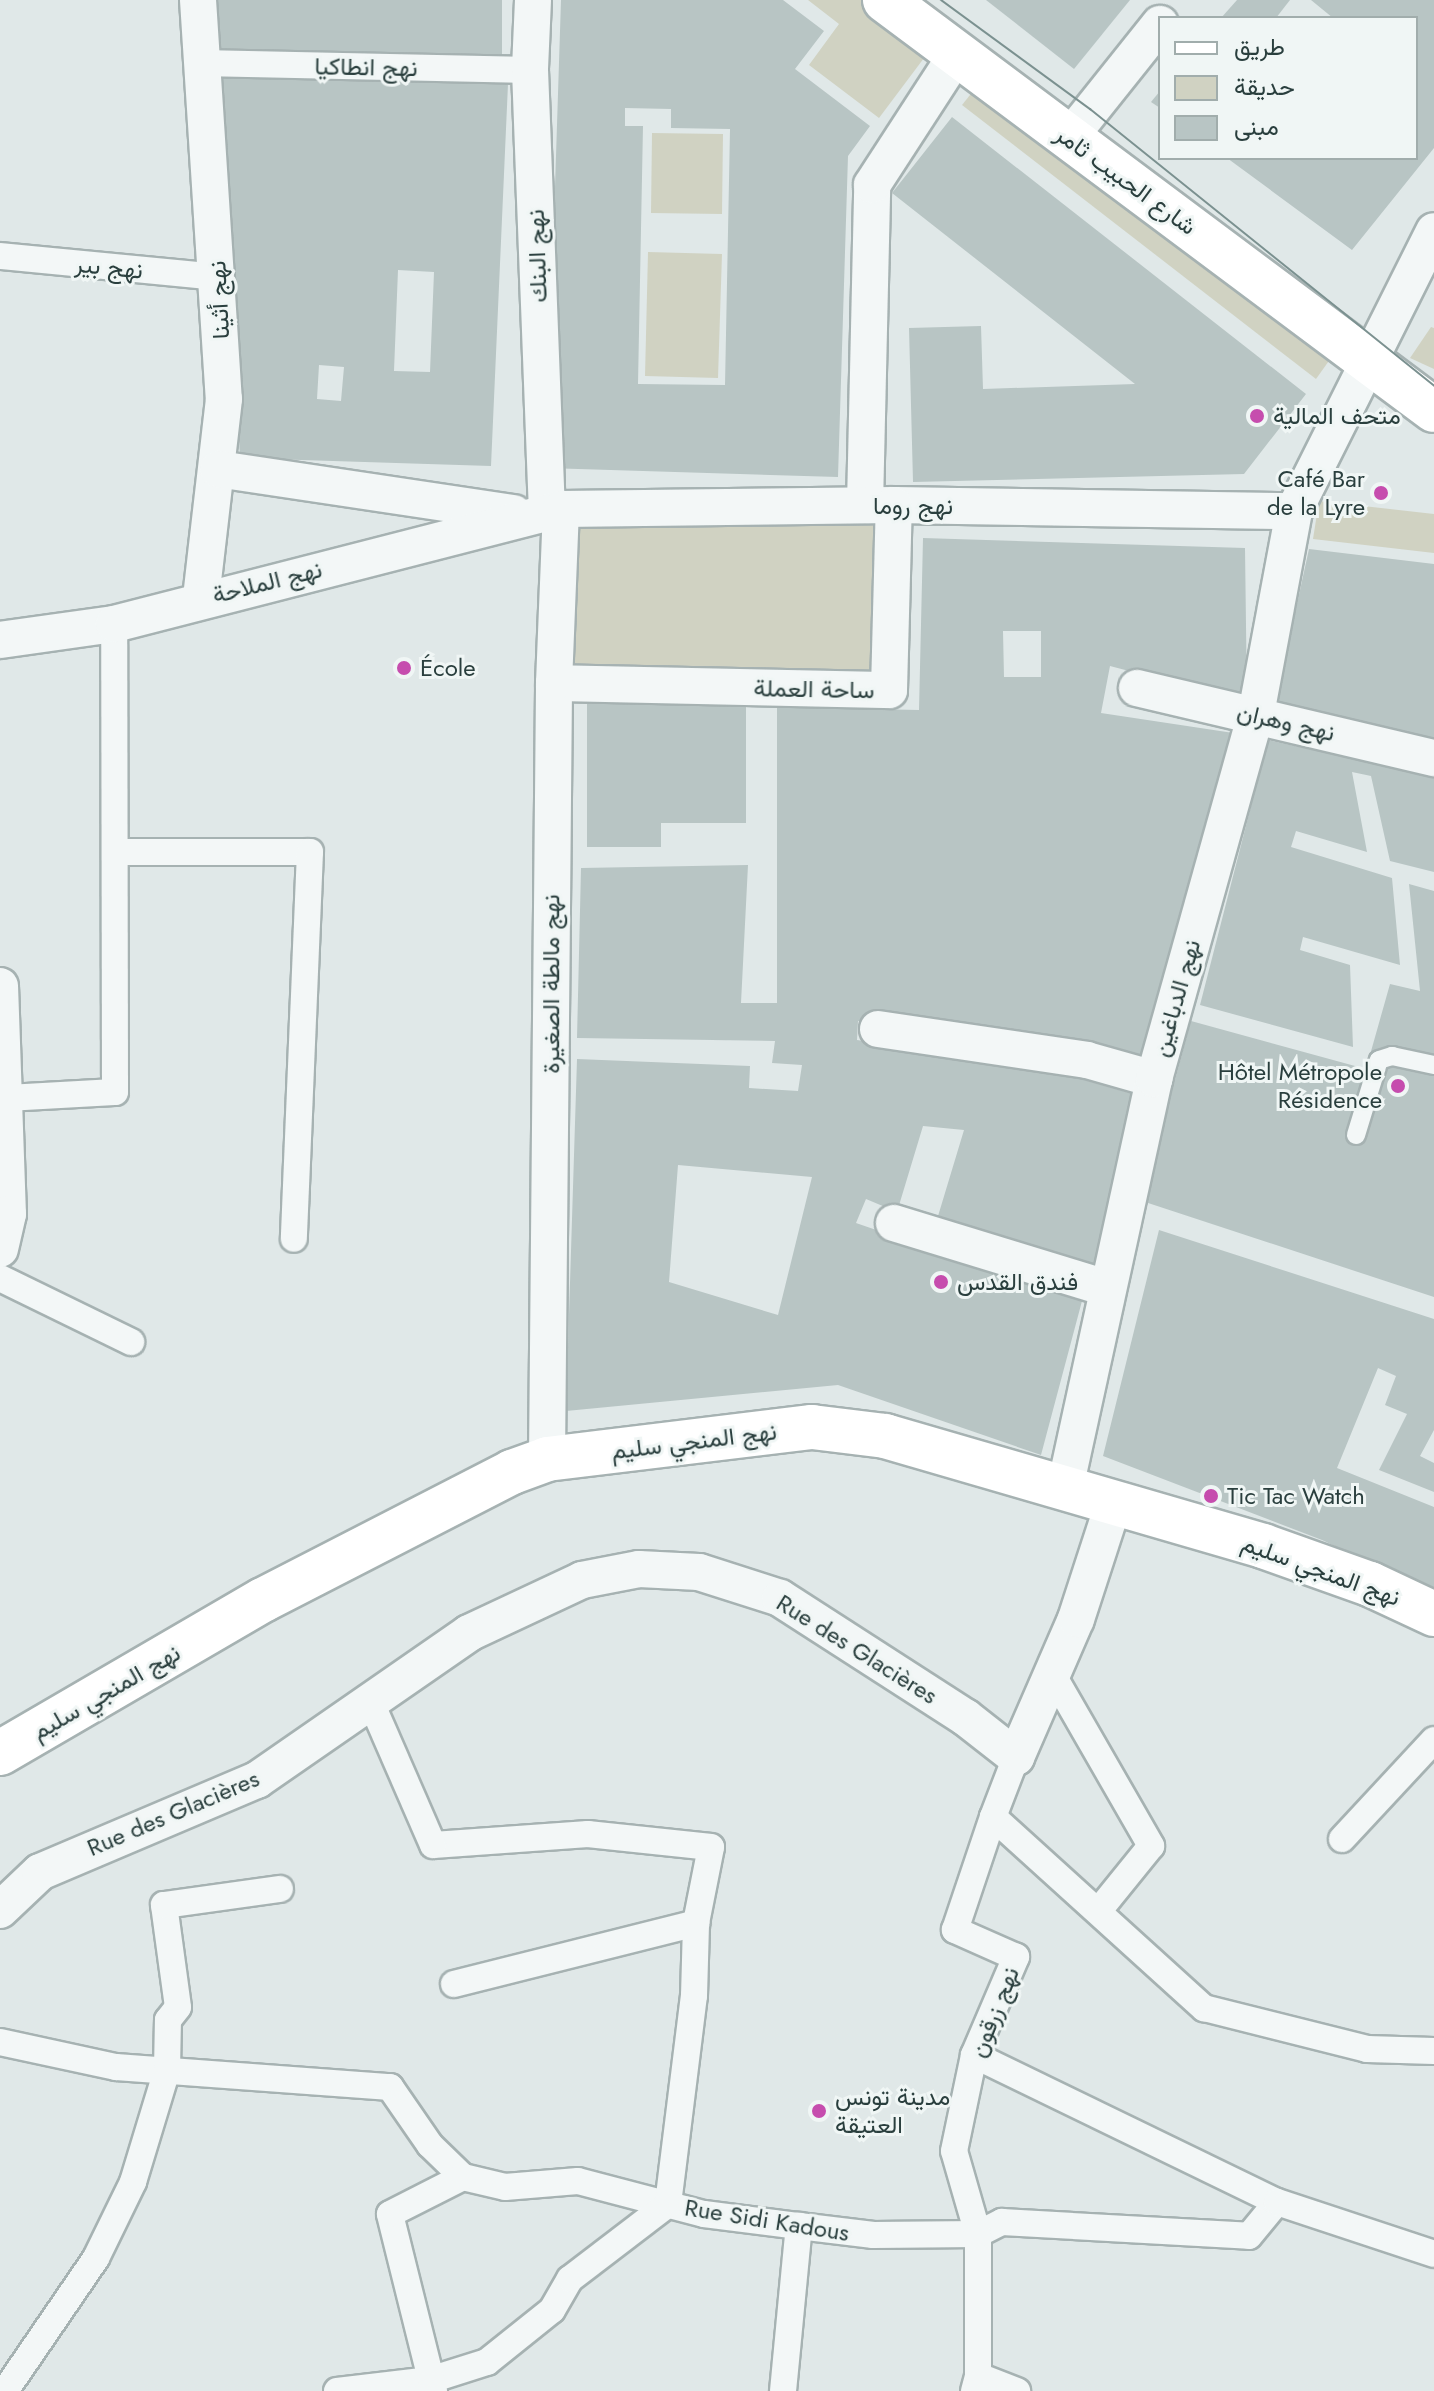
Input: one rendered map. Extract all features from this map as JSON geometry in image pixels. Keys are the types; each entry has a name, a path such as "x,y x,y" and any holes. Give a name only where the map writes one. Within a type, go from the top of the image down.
{"main road":[{"name":"شارع الحبيب ثامر","path":"885,0 1368,359"},
{"path":"1368,359 1434,410"},
{"name":"نهج المنجي سليم","path":"0,1753 263,1600 512,1472 547,1459 812,1427 885,1436 1276,1550 1370,1584 1434,1614"}],"street":[{"name":"نهج أثينا","path":"198,0 224,399 201,598"},
{"name":"نهج البنك","path":"533,0 530,70 546,512"},
{"path":"1167,16 1180,0"},
{"path":"1069,138 1158,27"},
{"path":"880,505 872,185 957,54"},
{"name":"نهج انطاكيا","path":"202,63 530,70"},
{"name":"نهج الدباغين","path":"1065,1488 1106,1288 1154,1079 1256,714 1294,511 1434,231"},
{"name":"نهج بير","path":"0,256 218,277"},
{"path":"218,469 546,512"},
{"name":"نهج روما","path":"546,512 880,505 1294,511"},
{"name":"ساحة العملة","path":"554,683 889,690 880,505"},
{"name":"نهج الملاحة","path":"0,640 114,624 201,598 546,512"},
{"name":"نهج مالطة الصغيرة","path":"546,512 554,683 547,1459"},
{"path":"7,1098 115,1092 114,624"},
{"name":"نهج وهران","path":"1137,688 1434,758"},
{"path":"115,852 310,852 294,1239"},
{"path":"0,986 7,1098 8,1214 0,1249"},
{"path":"878,1029 1087,1060 1154,1079"},
{"path":"894,1223 1106,1288"},
{"path":"0,1278 131,1342"},
{"path":"1114,1502 1054,1677 1016,1757 993,1817 1100,1909 1204,2008 1367,2049 1434,2051"},
{"name":"Rue des Glacières","path":"0,1910 40,1872 257,1780 469,1633 582,1580 639,1569 699,1572 780,1598 952,1708 1016,1757"},
{"path":"1054,1677 1151,1846 1100,1909"},
{"path":"337,2391 432,2385 487,2362 552,2310 570,2279 668,2204 694,1996 696,1923 711,1847 588,1834 433,1845 370,1700"},
{"path":"1342,1839 1434,1740"},
{"name":"نهج زرقون","path":"976,2383 978,2234 954,2151 974,2055 1016,1957 955,1930 993,1817"},
{"path":"5,2391 96,2258 133,2182 167,2070 168,2020 178,2007 164,1905 280,1889"},
{"path":"454,1984 696,1923"},
{"path":"0,2042 116,2067 390,2087 430,2145 463,2177 390,2214 432,2385"},
{"path":"974,2055 1277,2202 1434,2254"},
{"name":"Rue Sidi Kadous","path":"463,2177 505,2187 578,2181 704,2214 873,2235 978,2234 1002,2222 1249,2236 1277,2202"},
{"path":"783,2391 799,2226"},
{"path":"976,2383 1017,2391"}],"lane":[{"path":"1356,1135 1379,1060 1392,1056 1434,1065"}],"green space":[{"path":"808,0 871,0 933,46 879,118 809,65 839,24"},
{"path":"978,85 1331,358 1316,379 962,105"},
{"path":"652,133 723,134 722,214 651,213"},
{"path":"648,252 722,254 718,378 645,376"},
{"path":"1431,327 1434,328 1434,369 1410,358"},
{"path":"1319,501 1434,514 1434,553 1313,539"},
{"path":"567,510 883,515 880,681 564,675"}],"building":[{"path":"213,0 502,0 502,56 217,50"},
{"path":"561,0 783,0 824,31 795,69 870,126 848,156 838,477 546,468","holes":["625,108 671,109 671,128 730,129 725,385 638,384 643,126 625,126"]},
{"path":"986,0 1130,0 1074,69"},
{"path":"1237,0 1290,0 1278,16 1223,16"},
{"path":"1311,0 1434,0 1434,148 1352,250 1230,160 1418,160 1418,16 1331,16"},
{"path":"219,76 508,84 491,466 240,458","holes":["398,270 434,272 430,372 394,371","319,365 344,367 341,401 317,399"]},
{"path":"1158,93 1158,107 1151,102"},
{"path":"952,117 1306,394 1244,474 913,482 909,328 981,326 983,389 1135,384 892,193"},
{"path":"923,538 1245,548 1247,702 1110,666 1101,713 1240,734 1150,1075 1047,1044 858,1021 857,1040 1043,1068 1140,1096 1089,1280 935,1226 964,1130 923,1126 897,1212 866,1199 856,1223 1082,1301 1041,1455 838,1385 566,1411 577,1059 750,1066 749,1088 798,1091 802,1065 772,1063 775,1041 577,1038 581,868 748,865 741,1003 777,1003 777,707 919,710","holes":["1003,631 1041,631 1041,677 1004,677","678,1165 812,1177 778,1315 669,1282"]},
{"path":"1309,549 1434,564 1434,751 1272,718"},
{"path":"587,701 746,702 746,823 661,823 661,847 587,847"},
{"path":"1268,740 1434,777 1434,872 1390,861 1371,776 1352,772 1367,852 1296,831 1291,847 1392,878 1400,965 1303,937 1300,950 1350,965 1353,1047 1200,1005"},
{"path":"1409,884 1434,891 1434,1297 1142,1201 1191,1021 1366,1069 1390,984 1420,991"},
{"path":"1159,1230 1434,1319 1434,1430 1420,1456 1434,1463 1434,1492 1379,1470 1407,1414 1385,1405 1396,1376 1378,1368 1337,1468 1434,1507 1434,1593 1322,1540 1103,1456"}],"tram line":[{"path":"941,0 1090,109 1434,386"}],"place":[{"name":"متحف المالية","path":"1257,416"},
{"name":"Café Bar de la Lyre","path":"1381,493"},
{"name":"École","path":"404,668"},
{"name":"Hôtel Métropole Résidence","path":"1398,1086"},
{"name":"فندق القدس","path":"941,1282"},
{"name":"Tic Tac Watch","path":"1211,1496"},
{"name":"مدينة تونس العتيقة","path":"819,2111"}]}
